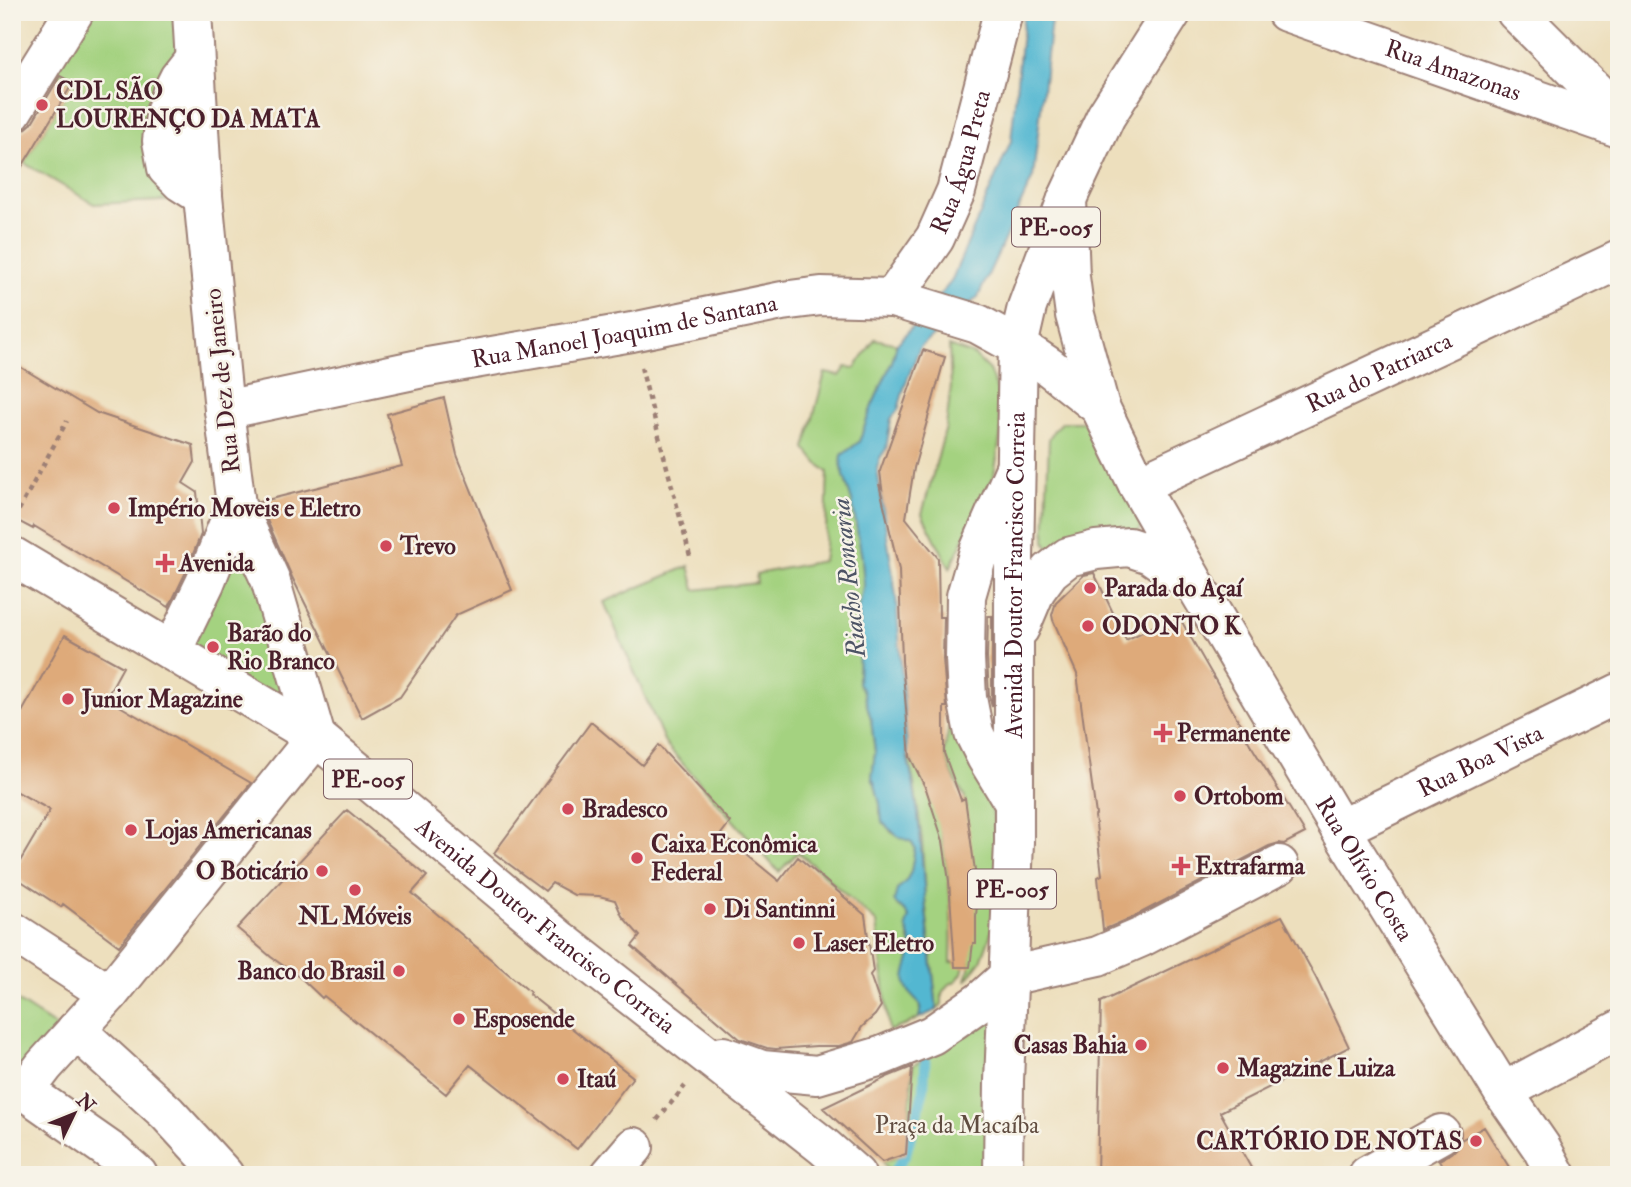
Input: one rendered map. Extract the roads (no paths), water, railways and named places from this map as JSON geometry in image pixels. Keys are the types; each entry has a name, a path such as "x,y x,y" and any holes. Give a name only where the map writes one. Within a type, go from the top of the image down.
{"street":[{"path":"12,112 74,12"},
{"name":"Rua Dez de Janeiro","path":"192,12 203,196 236,505 270,579 316,737"},
{"name":"Rua Água Preta","path":"902,300 956,191 1003,12"},
{"name":"Rua Amazonas","path":"1286,12 1619,128"},
{"path":"1516,12 1619,116"},
{"name":"Avenida Doutor Francisco Correia","path":"1003,1175 1014,803 1014,560 1018,346 1027,307 1067,199 1106,116 1167,14"},
{"path":"1067,199 1070,277 1075,315 1100,407"},
{"name":"Rua do Patriarca","path":"1138,485 1619,260"},
{"name":"Rua Manoel Joaquim de Santana","path":"224,410 428,367 821,296 902,300 978,324 1018,346"},
{"path":"1018,346 1100,407"},
{"name":"Rua Olívio Costa","path":"1100,407 1138,485 1340,829 1503,1092 1554,1166"},
{"name":"PE-005","path":"1014,803 974,733 967,698 965,658 966,596 979,551 1016,466"},
{"path":"172,651 205,583 236,505"},
{"path":"1015,640 1036,590 1050,571 1068,557 1096,550 1129,547 1150,554 1196,586"},
{"name":"Avenida Doutor Francisco Correia","path":"12,556 316,737 560,940 823,1146 856,1175"},
{"name":"Rua Boa Vista","path":"1340,829 1619,693"},
{"path":"138,1175 112,1152 18,1087 44,1066 109,994 316,737"},
{"path":"701,1051 762,1070 817,1075 881,1056 932,1035 981,1001 1009,976 1098,956 1142,937 1279,864"},
{"path":"12,931 109,994"},
{"path":"76,1030 167,1113 224,1175"},
{"path":"1503,1092 1619,1030"},
{"path":"1368,1175 1441,1134"}],"water":[{"path":"1024,12 1052,12 1033,177 978,297 920,347 898,410 891,419 886,449 877,468 896,596 908,760 918,812 937,1010 919,1018 919,1003 905,983 912,948 906,926 909,917 894,901 897,890 911,872 915,848 912,842 897,836 882,822 872,778 875,752 871,719 858,683 858,610 864,585 862,558 852,501 841,466 842,455 859,442 897,344 951,282 1011,141"}],"waterway":[{"name":"Riacho Roncaria","path":"895,1170 906,1154 924,1089 926,1046"}],"place":[{"name":"CDL SÃO LOURENÇO DA MATA","path":"42,105"},
{"name":"Império Moveis e Eletro","path":"114,508"},
{"name":"Trevo","path":"386,546"},
{"name":"Avenida","path":"165,563"},
{"name":"Parada do Açaí","path":"1090,588"},
{"name":"ODONTO K","path":"1088,626"},
{"name":"Barão do Rio Branco","path":"213,647"},
{"name":"Junior Magazine","path":"68,699"},
{"name":"Permanente","path":"1163,733"},
{"name":"Ortobom","path":"1180,796"},
{"name":"Bradesco","path":"568,809"},
{"name":"Lojas Americanas","path":"131,830"},
{"name":"Caixa Econômica Federal","path":"637,858"},
{"name":"Extrafarma","path":"1181,866"},
{"name":"O Boticário","path":"322,871"},
{"name":"NL Móveis","path":"355,890"},
{"name":"Di Santinni","path":"710,909"},
{"name":"Laser Eletro","path":"799,943"},
{"name":"Banco do Brasil","path":"399,971"},
{"name":"Esposende","path":"459,1019"},
{"name":"Casas Bahia","path":"1141,1045"},
{"name":"Magazine Luiza","path":"1223,1068"},
{"name":"Itaú","path":"563,1079"},
{"name":"CARTÓRIO DE NOTAS","path":"1476,1141"}],"park label":[{"name":"Praça da Macaíba","path":"957,1125"}]}
